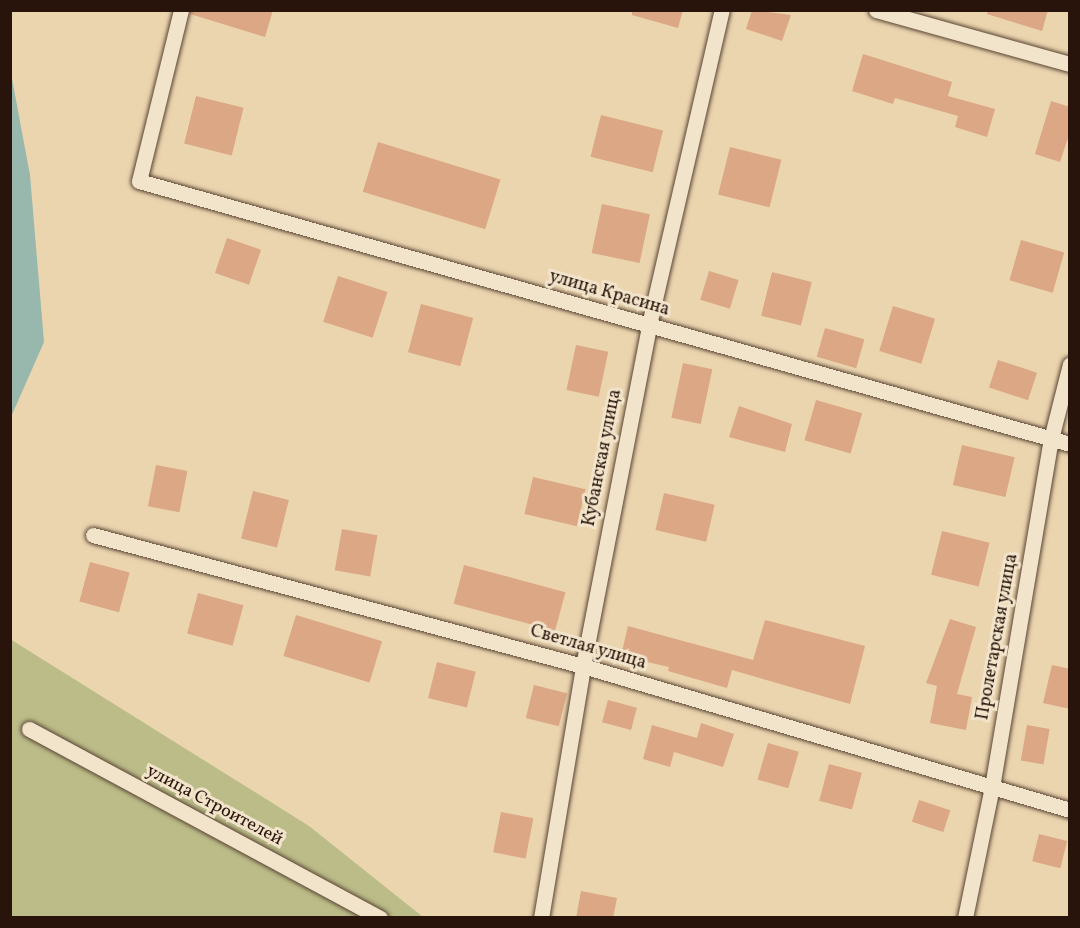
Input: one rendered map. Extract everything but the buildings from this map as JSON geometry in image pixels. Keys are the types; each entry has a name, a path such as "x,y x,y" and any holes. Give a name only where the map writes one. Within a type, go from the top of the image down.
{"street":[{"name":"улица Красина","path":"181,10 139,181 1070,444"},
{"name":"Кубанская улица","path":"541,918 582,666 649,325 722,10"},
{"path":"876,10 1070,64"},
{"name":"Пролетарская улица","path":"965,918 992,787 1051,439 1070,364"},
{"name":"Светлая улица","path":"93,535 582,666 1070,810"},
{"name":"улица Строителей","path":"29,729 380,918"}],"green space":[{"path":"10,639 309,826 423,917 11,917"}],"water":[{"path":"10,68 30,175 44,342 11,417"}]}
